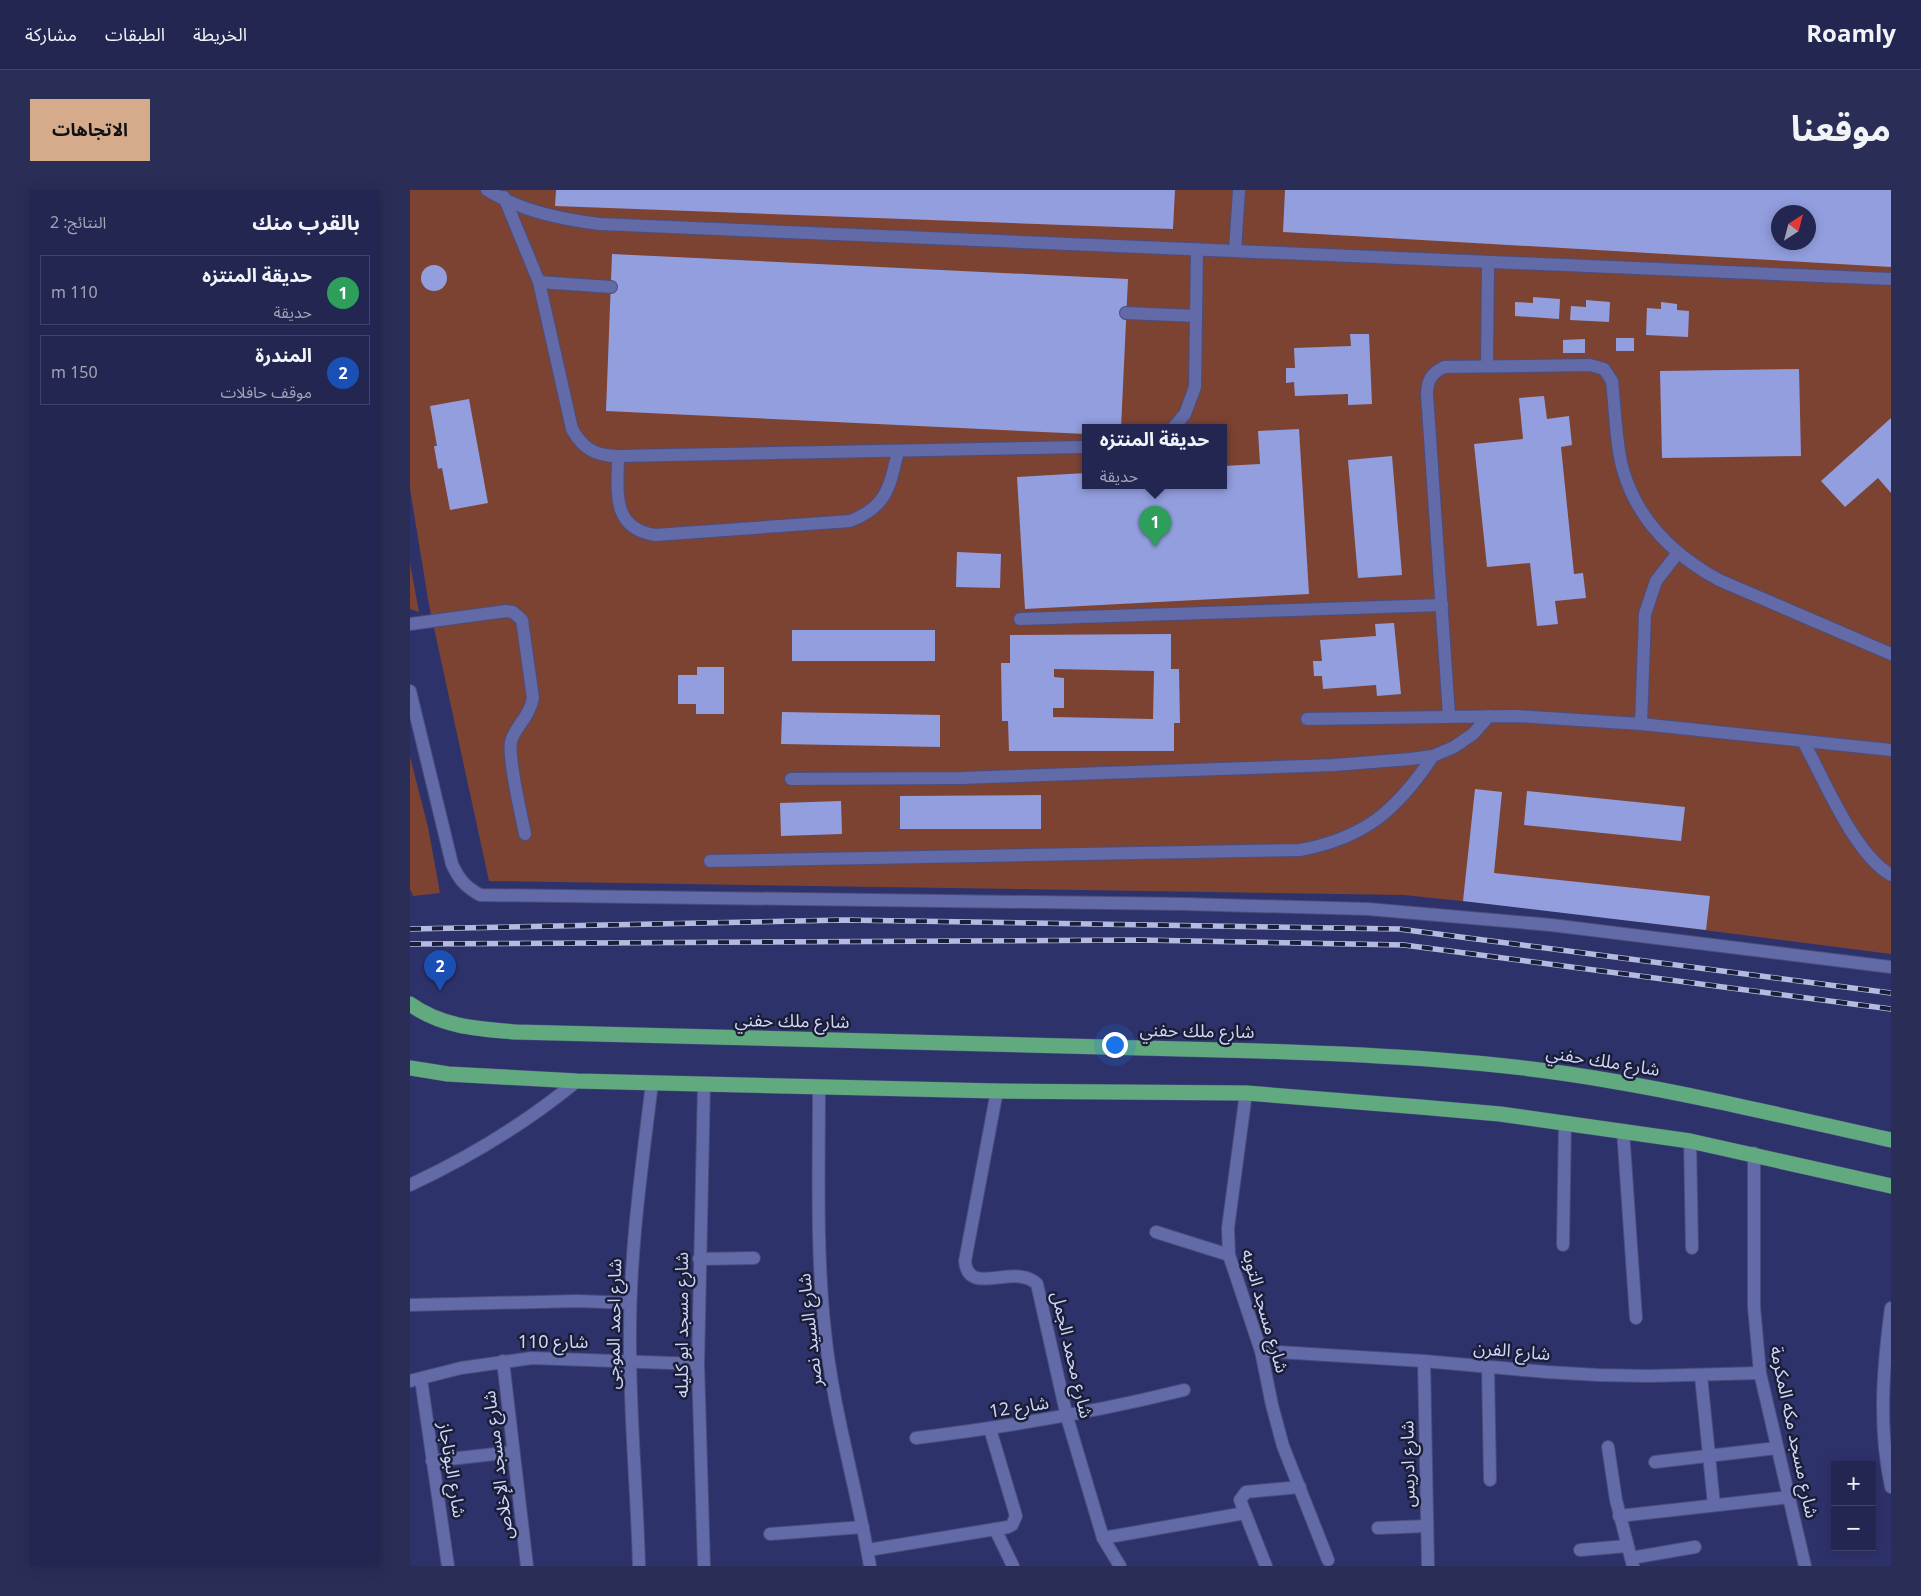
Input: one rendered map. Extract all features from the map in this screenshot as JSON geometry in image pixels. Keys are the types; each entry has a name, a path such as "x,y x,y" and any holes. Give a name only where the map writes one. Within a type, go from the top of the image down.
{"highway":[{"name":"شارع ملك حفني","path":"410,1004 422,1013 450,1025 516,1032 1278,1052 1372,1056 1518,1067 1605,1079 1691,1095 1891,1140"},
{"path":"410,1068 448,1074 577,1081 998,1091 1246,1093 1491,1113 1623,1130 1690,1140 1754,1153 1891,1186"}],"street":[{"path":"486,190 504,196 538,214 600,224 1891,279"},
{"path":"1235,251 1239,190"},
{"path":"504,196 538,282 572,429 586,448 597,454 618,456 1082,447"},
{"path":"1176,424 1185,414 1195,387 1197,249"},
{"path":"1487,366 1488,262"},
{"path":"538,282 611,287"},
{"path":"1126,313 1196,316"},
{"path":"1450,715 1427,385 1436,371 1444,367 1590,365 1604,369 1612,382 1623,472 1632,495 1660,536 1677,554 1697,569 1719,580 1891,654"},
{"path":"618,456 620,510 624,518 637,530 654,535 850,521 873,510 882,500 889,489 898,451"},
{"path":"1641,724 1645,614 1656,582 1677,554"},
{"path":"1020,619 1442,605"},
{"path":"410,624 506,611 513,612 522,620 533,698 531,710 513,736 510,751 525,834"},
{"path":"410,691 452,864 458,877 467,888 480,895 1193,904 1358,909 1551,925 1891,968"},
{"path":"1307,719 1450,715 1641,724 1891,750"},
{"path":"791,780 961,778 1315,766 1410,760 1433,756 1454,747 1473,734 1488,716"},
{"path":"1803,741 1858,842 1874,863 1891,875"},
{"path":"710,861 1300,850 1328,845 1355,834 1380,819 1400,800 1433,756"},
{"path":"410,1185 504,1134 542,1110 577,1081"},
{"name":"شارع احمد الموجى","path":"639,1566 630,1360 630,1303 633,1246 652,1083"},
{"name":"شارع مسجد ابو كليله","path":"704,1084 698,1364 704,1566"},
{"name":"شارع السيد نصر","path":"819,1087 819,1230 825,1333 832,1384 870,1566"},
{"name":"شارع محمد الجمل","path":"998,1091 965,1261 966,1271 972,1277 981,1279 1020,1275 1030,1277 1038,1284 1067,1416 1103,1538 1120,1566"},
{"name":"شارع مسجد التوبه","path":"1246,1093 1228,1228 1229,1256 1262,1351 1281,1438 1328,1560"},
{"path":"1563,1245 1566,1122"},
{"path":"1623,1130 1636,1318"},
{"path":"1690,1140 1692,1248"},
{"name":"شارع مسجد مكه المكرمة","path":"1754,1153 1754,1307 1760,1373 1805,1566"},
{"path":"1156,1232 1229,1256"},
{"path":"699,1259 754,1258"},
{"path":"410,1305 578,1301 630,1303"},
{"path":"1891,1308 1884,1441 1891,1487"},
{"name":"شارع الفرن","path":"1262,1351 1424,1361 1598,1375 1701,1376 1760,1373"},
{"name":"شارع 110","path":"416,1380 461,1368 532,1358 630,1360 698,1364"},
{"name":"شارع مسجد الإخلاص","path":"503,1361 527,1566"},
{"name":"شارع ادريس","path":"1424,1361 1428,1566"},
{"path":"1488,1367 1490,1480"},
{"path":"1701,1376 1714,1505"},
{"name":"شارع البوتاجاز","path":"416,1380 432,1461 448,1566"},
{"name":"شارع 12","path":"916,1438 990,1430 1067,1416 1184,1390"},
{"path":"868,1550 1008,1527 1012,1524 1016,1516 990,1430"},
{"path":"1608,1447 1619,1516 1630,1556"},
{"path":"1656,1462 1777,1448"},
{"path":"432,1461 513,1452"},
{"path":"1266,1566 1240,1500 1246,1492 1300,1487"},
{"path":"1619,1516 1790,1497"},
{"path":"1103,1538 1245,1513"},
{"path":"1378,1528 1427,1526"},
{"path":"770,1534 863,1527"},
{"path":"996,1529 1013,1566"},
{"path":"1580,1550 1630,1556 1695,1547"}],"shaded area":[{"path":"410,190 1891,190 1891,954 1539,909 1404,895 489,881 429,605 410,489"},
{"path":"410,563 419,612 410,609"},
{"path":"410,757 428,827 440,893 413,896 410,889"}],"building":[{"path":"556,190 1175,190 1173,229 555,206"},
{"path":"1285,190 1891,190 1891,267 1283,232"},
{"path":"612,254 1128,279 1121,424 1082,424 1082,434 606,411"},
{"path":"434,265 443,269 447,278 443,287 434,291 425,287 421,278 425,269"},
{"path":"1533,297 1560,299 1559,319 1515,316 1515,302 1533,303"},
{"path":"1586,300 1610,302 1609,322 1570,320 1571,306 1586,307"},
{"path":"1661,302 1677,304 1677,310 1689,311 1688,337 1646,335 1647,308 1661,309"},
{"path":"1350,334 1369,334 1372,404 1348,405 1348,394 1295,396 1294,382 1286,383 1286,368 1295,368 1294,348 1351,346"},
{"path":"1616,338 1634,338 1634,351 1616,351"},
{"path":"1585,339 1585,353 1563,353 1563,340"},
{"path":"1799,369 1801,456 1662,458 1660,371"},
{"path":"1544,396 1547,419 1569,416 1572,445 1561,447 1574,574 1583,573 1586,598 1555,601 1558,624 1537,626 1530,563 1487,567 1474,444 1523,439 1519,398"},
{"path":"469,399 488,503 450,510 442,468 438,469 434,446 437,446 430,406"},
{"path":"1891,418 1891,493 1878,478 1845,507 1821,481"},
{"path":"1299,429 1309,594 1025,609 1017,477 1082,473 1082,489 1227,489 1227,466 1260,464 1258,431"},
{"path":"1392,456 1402,575 1358,578 1348,460"},
{"path":"957,552 1001,554 1000,588 956,587"},
{"path":"1394,623 1401,694 1377,696 1376,685 1323,689 1322,676 1314,676 1313,661 1322,661 1320,640 1376,636 1375,624"},
{"path":"792,630 935,630 935,661 792,661"},
{"path":"1171,634 1171,669 1179,669 1180,723 1174,723 1174,751 1009,751 1008,721 1002,721 1001,663 1010,663 1010,635","holes":["1054,669 1154,671 1153,719 1053,717 1053,708 1064,708 1064,678 1054,677"]},
{"path":"697,667 724,667 724,714 696,714 696,704 678,704 678,675 697,675"},
{"path":"782,712 940,715 940,747 781,744"},
{"path":"1475,789 1502,792 1494,873 1710,896 1706,930 1463,901"},
{"path":"1527,791 1685,807 1681,841 1524,825"},
{"path":"1041,795 1041,829 900,829 900,796"},
{"path":"841,801 842,834 781,836 780,803"}],"railway":[{"path":"410,929 844,920 1399,929 1891,993"},
{"path":"410,944 1139,940 1404,945 1891,1009"}],"place":[{"name":"حديقة المنتزه","path":"1155,547"},
{"name":"المندرة","path":"440,991"}]}
